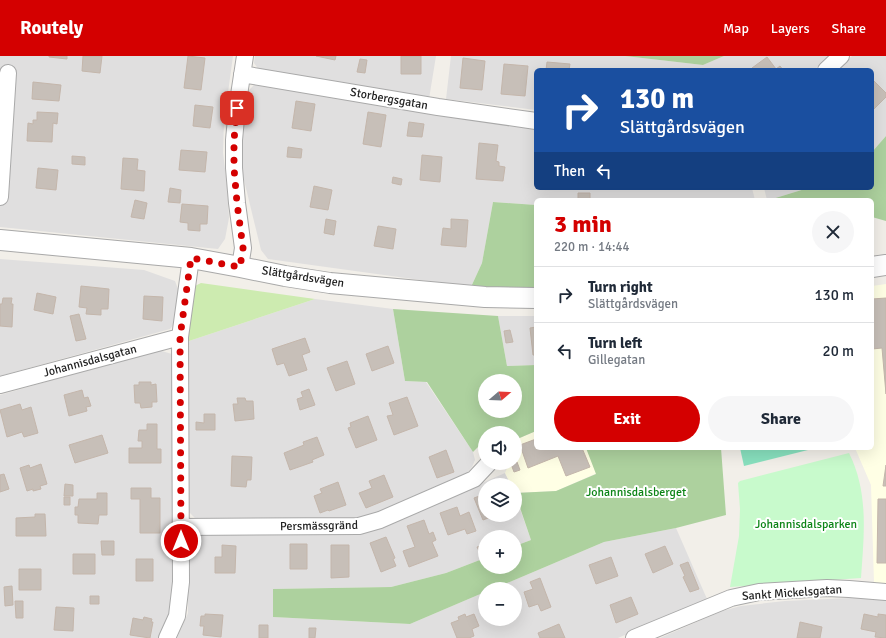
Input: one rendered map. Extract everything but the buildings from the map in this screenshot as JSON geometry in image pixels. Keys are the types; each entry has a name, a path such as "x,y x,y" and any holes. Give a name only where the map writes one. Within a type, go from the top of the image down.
{"street":[{"path":"240,267 243,248 234,168 234,140 245,56"},
{"path":"828,68 841,56"},
{"path":"0,197 8,73"},
{"name":"Storbergsgatan","path":"242,74 438,107 534,121"},
{"name":"Slättgårdsvägen","path":"0,240 191,258 330,283 485,297 534,298"},
{"path":"167,638 177,616 181,582 180,337 191,258"},
{"path":"874,266 886,265"},
{"name":"Johannisdalsgatan","path":"0,385 180,337"},
{"name":"Persmässgränd","path":"181,528 350,527 364,525 380,520 474,479 482,470"},
{"name":"Sankt Mickelsgatan","path":"634,638 731,598 759,592 827,588 849,588 886,592"}],"shaded area":[{"path":"0,56 233,56 224,122 223,153 229,218 225,239 218,249 0,227"},
{"path":"255,56 436,56 429,99 259,70 254,63"},
{"path":"451,56 625,56 703,65 724,56 830,56 816,68 534,68 534,110 446,99"},
{"path":"852,56 886,56 886,136 874,150 874,68 838,68"},
{"path":"254,85 534,126 534,190 752,190 754,198 534,198 534,205 493,202 482,263 471,287 268,259 261,250 243,176 241,138 248,91"},
{"path":"764,190 802,190 776,198 766,198"},
{"path":"0,259 144,270 175,281 178,289 175,323 170,329 0,376"},
{"path":"886,284 886,585 874,583 871,485 856,450 874,450 874,286"},
{"path":"315,299 393,309 405,381 426,382 473,452 475,460 472,467 466,474 369,517 349,519 198,521 188,511 186,342"},
{"path":"498,316 534,316 534,365 507,366"},
{"path":"158,350 172,354 173,598 171,615 158,638 0,638 0,395"},
{"path":"534,432 534,450 587,450 597,473 556,491 522,493 522,478 508,478 505,473 506,470 522,470 522,437"},
{"path":"505,473 508,478 493,478"},
{"path":"478,485 478,522 522,522 522,515 531,540 522,543 522,530 478,530 478,561 446,573 391,587 274,589 273,617 410,624 478,595 478,626 522,626 522,582 510,582 604,542 676,528 707,599 618,638 177,638 188,613 187,540 195,535 351,535 369,532"},
{"path":"871,597 886,600 886,638 660,638 722,611 741,606 785,601"}],"green space":[{"path":"625,56 724,56 703,65"},
{"path":"886,136 886,221 874,218 874,198 776,198 802,190 874,190 874,150"},
{"path":"493,202 534,205 534,289 471,287 482,263"},
{"path":"201,283 315,299 186,342 195,286"},
{"path":"393,309 498,316 507,366 534,365 534,432 522,437 522,426 478,426 478,447 473,452 427,382 405,381"},
{"name":"Johannisdalsberget","path":"587,450 721,450 726,515 676,528 604,542 510,582 478,582 478,595 410,624 273,617 273,589 391,587 446,573 478,561 478,574 522,574 522,543 531,540 522,514 522,493 556,491 596,474"},
{"path":"740,450 808,450 744,466"},
{"name":"Johannisdalsparken","path":"849,453 860,483 864,514 861,578 730,587 739,536 740,509 738,483 740,481"}],"route":[{"path":"181,541 180,337 191,258 240,267 243,248 234,168 234,140 237,108"}]}
